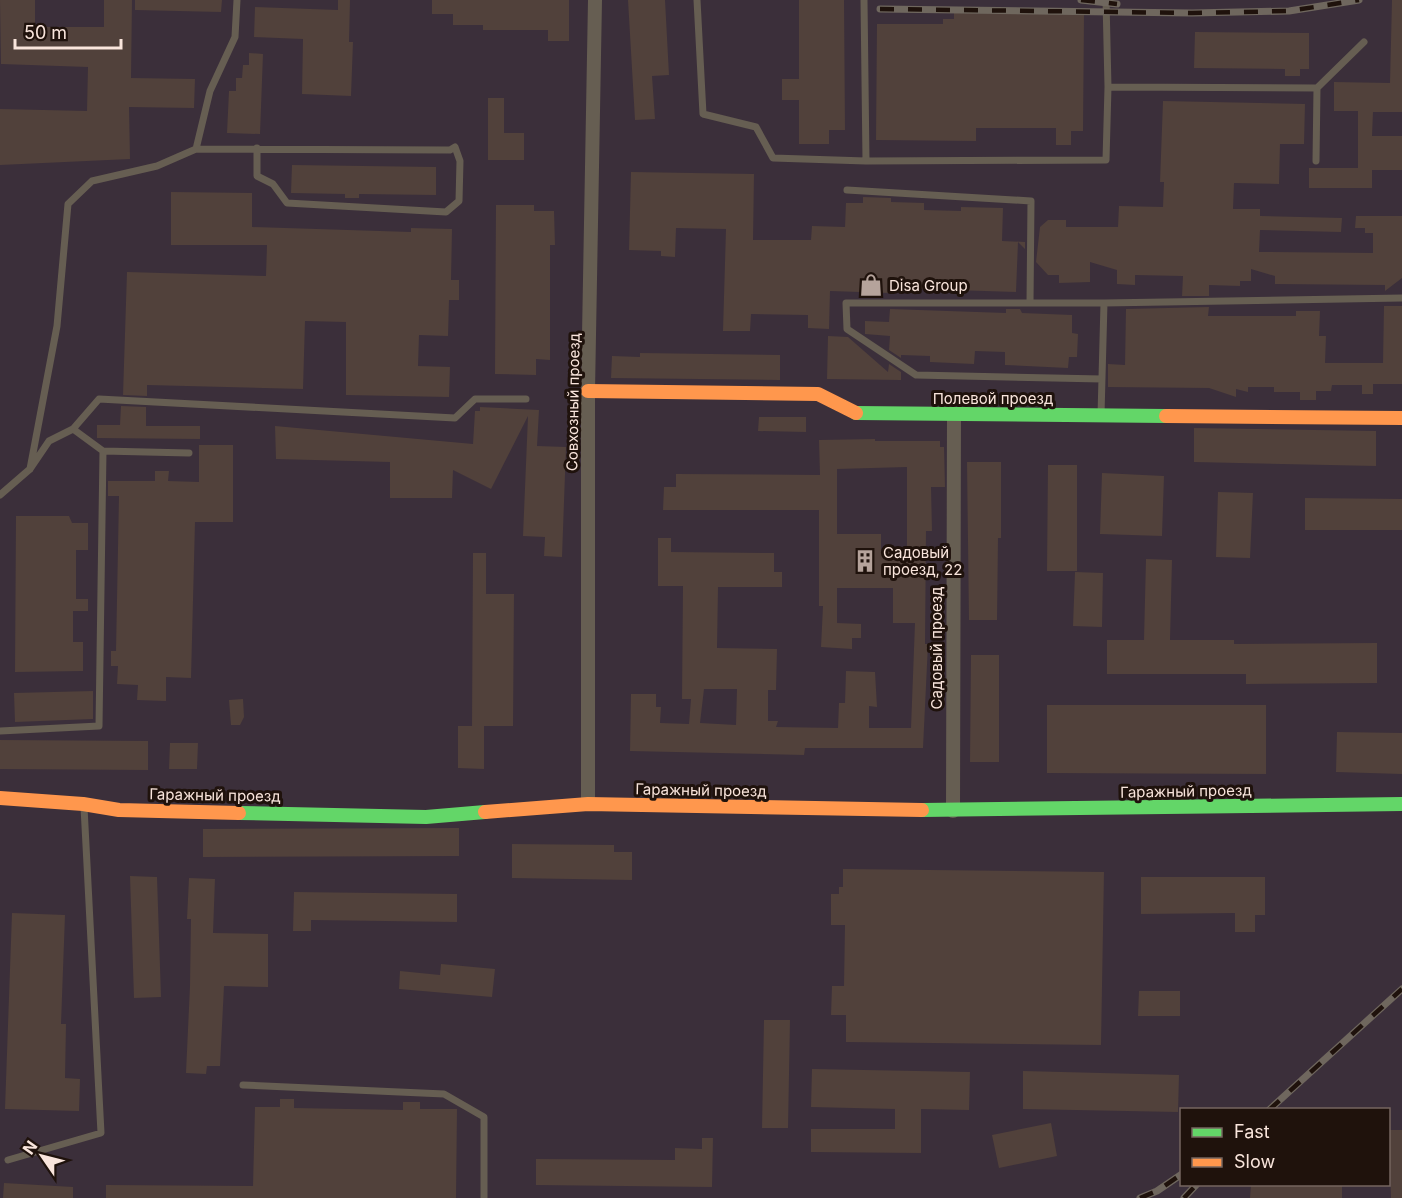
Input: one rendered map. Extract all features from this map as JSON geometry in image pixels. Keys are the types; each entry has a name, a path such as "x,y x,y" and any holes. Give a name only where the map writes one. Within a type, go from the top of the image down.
{"street":[{"name":"Совхозный проезд","path":"588,804 588,391 595,0"},
{"name":"Полевой проезд","path":"588,391 818,394 859,414 1402,418"},
{"name":"Садовый проезд","path":"953,811 954,414"},
{"name":"Гаражный проезд","path":"0,798 83,804 119,810 426,817 588,804 953,811 1402,804"}],"lane":[{"path":"196,149 210,91 235,37 237,0"},
{"path":"697,0 703,114 756,127 773,158 866,161 1106,160 1108,87 1106,0"},
{"path":"864,0 866,161"},
{"path":"1108,87 1317,88 1364,42"},
{"path":"1316,161 1317,88"},
{"path":"30,470 57,326 68,204 92,181 157,165 196,149 257,148 450,150 455,147 460,161 459,201 446,212 287,203 273,184 257,176 257,148"},
{"path":"847,190 1032,201 1030,303"},
{"path":"1102,379 916,375 847,329 846,303 1104,303 1402,298"},
{"path":"1101,415 1104,303"},
{"path":"0,495 30,470 50,441 73,429 99,399 455,418 475,399 526,399"},
{"path":"73,429 103,451 189,453"},
{"path":"0,731 99,726 103,451"},
{"path":"8,1160 100,1133 83,804"},
{"path":"243,1085 444,1094 484,1117 484,1198"}],"shaded area":[{"path":"0,0 1402,0 1402,1198 0,1198"}],"building":[{"path":"0,0 35,0 35,27 104,27 104,0 132,0 131,78 195,79 194,108 129,107 130,159 0,165 0,109 87,111 88,67 1,64"},
{"path":"135,0 222,0 221,12 135,10"},
{"path":"338,0 350,0 349,42 353,42 351,96 302,94 303,39 254,37 255,7 338,10"},
{"path":"432,0 569,0 569,41 548,41 548,30 483,30 483,25 453,25 453,14 432,14"},
{"path":"628,0 665,0 669,75 652,76 655,119 635,120"},
{"path":"799,0 844,0 845,130 829,130 829,144 799,144 799,100 782,100 782,79 799,79"},
{"path":"1392,0 1402,0 1402,112 1373,112 1372,136 1402,136 1402,170 1372,170 1372,188 1309,188 1309,168 1358,168 1358,111 1334,111 1334,82 1390,83"},
{"path":"954,13 1084,14 1083,131 1071,131 1071,145 1056,145 1056,128 976,128 976,141 876,140 877,24 943,24 943,19 954,19"},
{"path":"1195,32 1309,33 1309,69 1300,69 1300,76 1285,76 1285,69 1194,68"},
{"path":"249,53 263,54 260,134 227,133 229,91 236,91 236,78 242,78 243,65 249,65"},
{"path":"488,98 504,98 504,133 524,133 524,160 488,160"},
{"path":"1163,101 1305,104 1304,144 1280,144 1279,184 1234,183 1233,209 1260,209 1260,216 1342,218 1341,232 1260,230 1259,252 1373,253 1373,233 1365,233 1365,228 1355,228 1356,216 1402,216 1402,278 1385,291 1385,285 1275,284 1275,276 1251,269 1251,281 1240,281 1240,286 1209,285 1209,296 1182,296 1183,276 1135,275 1135,285 1117,284 1117,270 1090,262 1090,282 1059,283 1059,275 1048,275 1036,262 1040,227 1048,220 1066,220 1066,227 1118,227 1119,206 1163,207 1164,182 1160,182"},
{"path":"292,165 436,167 436,195 359,194 359,198 345,198 345,194 291,193"},
{"path":"631,172 754,174 753,240 811,240 812,226 845,227 846,203 863,203 863,197 891,198 891,202 924,203 924,210 961,211 961,207 1003,208 1002,241 1025,242 1025,249 1018,242 1016,292 890,288 890,293 830,291 829,329 808,328 808,315 751,314 750,331 723,331 726,229 676,228 675,257 661,256 661,251 629,250"},
{"path":"171,192 252,193 252,227 411,232 411,228 452,229 451,280 459,280 459,300 449,300 448,336 419,335 418,366 450,367 449,397 346,395 346,322 305,321 303,389 147,385 147,396 123,395 127,272 266,276 267,245 171,245"},
{"path":"496,205 534,205 534,211 554,211 555,245 550,245 550,360 536,359 536,375 495,374"},
{"path":"1384,306 1402,306 1402,384 1373,384 1373,394 1362,394 1362,385 1332,385 1331,391 1316,391 1316,400 1300,400 1300,392 1274,392 1274,387 1248,387 1248,392 1236,389 1236,397 1209,388 1108,387 1108,364 1125,365 1126,309 1209,307 1208,316 1296,316 1296,311 1320,311 1319,336 1326,336 1325,363 1383,363"},
{"path":"890,309 1006,313 1006,309 1020,309 1022,313 1072,315 1072,333 1078,334 1077,357 1069,357 1068,368 1005,365 1005,352 975,351 974,364 930,362 930,356 901,355 901,358 889,350 890,336 865,334 865,321 889,322"},
{"path":"828,336 848,337 888,372 889,364 901,372 901,380 827,379"},
{"path":"640,353 780,355 780,380 611,378 612,356 640,357"},
{"path":"121,406 146,407 146,426 200,426 200,439 97,438 97,425 120,425"},
{"path":"480,407 539,410 537,446 566,447 562,557 544,556 545,537 523,536 528,416 491,489 453,470 452,498 390,498 390,462 276,459 275,426 473,444 475,411 480,411"},
{"path":"759,417 806,417 806,432 758,431"},
{"path":"1194,428 1376,431 1376,466 1194,462"},
{"path":"819,440 940,441 940,447 944,447 945,487 931,487 932,531 926,531 925,644 928,644 923,748 805,748 804,755 630,751 631,694 656,694 656,707 661,707 660,723 689,724 691,699 682,699 683,586 658,586 658,538 671,538 671,552 774,553 774,572 782,572 782,587 718,587 717,648 777,649 776,690 768,690 768,721 778,721 776,727 838,728 839,703 845,703 846,671 875,672 877,707 869,706 869,728 911,728 915,623 893,623 893,588 837,588 837,623 861,624 861,638 852,638 852,649 821,647 823,606 819,606 819,510 663,510 664,487 676,487 676,474 820,475","holes":["907,467 907,552 881,552 881,534 837,534 837,469","704,689 737,689 736,725 700,723"]},
{"path":"199,445 233,445 233,522 195,522 191,678 166,677 166,701 137,700 138,685 117,684 118,666 111,666 111,651 116,651 119,496 108,496 108,481 155,481 155,471 169,471 168,481 199,482"},
{"path":"967,462 1001,462 1001,538 998,538 997,620 969,620"},
{"path":"1048,465 1077,465 1077,571 1047,571"},
{"path":"1102,473 1164,476 1162,536 1100,534"},
{"path":"1218,492 1253,493 1250,558 1216,557"},
{"path":"1305,498 1402,499 1402,530 1305,530"},
{"path":"16,516 69,516 72,523 88,523 88,550 76,550 76,599 88,599 88,611 73,611 73,642 83,642 83,671 15,672"},
{"path":"473,553 486,553 486,594 514,594 513,726 484,726 484,769 458,768 458,726 472,726"},
{"path":"1146,559 1172,560 1170,640 1234,640 1234,644 1377,643 1377,683 1246,684 1246,674 1107,674 1107,640 1144,640"},
{"path":"1075,572 1103,573 1102,627 1073,626"},
{"path":"971,655 999,655 999,762 970,762"},
{"path":"93,691 93,719 15,722 14,693"},
{"path":"243,699 244,717 240,725 231,725 229,700"},
{"path":"1047,705 1266,705 1266,774 1047,773"},
{"path":"1337,732 1402,733 1402,774 1336,772"},
{"path":"0,740 148,741 148,770 0,769"},
{"path":"170,743 198,743 197,769 169,769"},
{"path":"459,828 459,856 203,857 203,829"},
{"path":"512,844 614,845 614,852 632,852 632,880 512,878"},
{"path":"843,869 1104,872 1101,1045 846,1042 846,1015 831,1015 832,986 844,986 845,925 831,925 831,894 839,894 839,887 843,887"},
{"path":"130,876 157,877 161,997 134,998"},
{"path":"1141,877 1265,877 1265,915 1255,915 1255,932 1235,932 1235,913 1141,914"},
{"path":"189,878 215,879 213,933 268,934 268,987 224,986 220,1066 207,1066 206,1074 186,1073 190,986 191,919 187,919"},
{"path":"294,892 457,894 457,922 311,920 311,931 293,931"},
{"path":"12,913 65,915 61,1024 66,1024 65,1078 80,1079 79,1111 5,1109"},
{"path":"441,964 495,969 492,997 399,989 400,971 440,975"},
{"path":"1139,991 1180,991 1180,1016 1138,1016"},
{"path":"764,1020 790,1020 788,1128 762,1128"},
{"path":"812,1069 970,1072 969,1110 921,1109 921,1153 811,1152 811,1129 895,1129 895,1109 811,1107"},
{"path":"1023,1071 1179,1075 1178,1112 1023,1109"},
{"path":"280,1099 294,1099 294,1108 403,1110 403,1102 420,1102 420,1109 457,1109 456,1198 106,1198 106,1185 253,1186 255,1107 280,1107"},
{"path":"1051,1123 1057,1156 999,1168 992,1135"},
{"path":"1390,1130 1402,1130 1402,1198 1391,1198"},
{"path":"702,1138 713,1138 712,1187 536,1185 536,1159 675,1160 675,1148 702,1149"},
{"path":"4,1183 73,1187 73,1198 3,1198"},
{"path":"1251,1186 1342,1186 1342,1198 1250,1198"}],"railway":[{"path":"1081,0 1117,4"},
{"path":"880,9 1192,13 1289,11 1359,0"},
{"path":"1271,1108 1402,989"},
{"path":"1140,1198 1157,1191 1180,1175"},
{"path":"1184,1198 1195,1186"}],"traffic: fast":[{"path":"856,413 1166,416"},
{"path":"922,810 1402,804"},
{"path":"239,813 426,817 485,812"}],"traffic: slow":[{"path":"588,391 818,394 856,413"},
{"path":"1166,416 1402,418"},
{"path":"0,798 83,804 119,810 239,813"},
{"path":"485,812 588,804 922,810"}],"place":[{"name":"Disa Group","path":"871,285"},
{"name":"Садовый проезд, 22","path":"865,561"}]}
